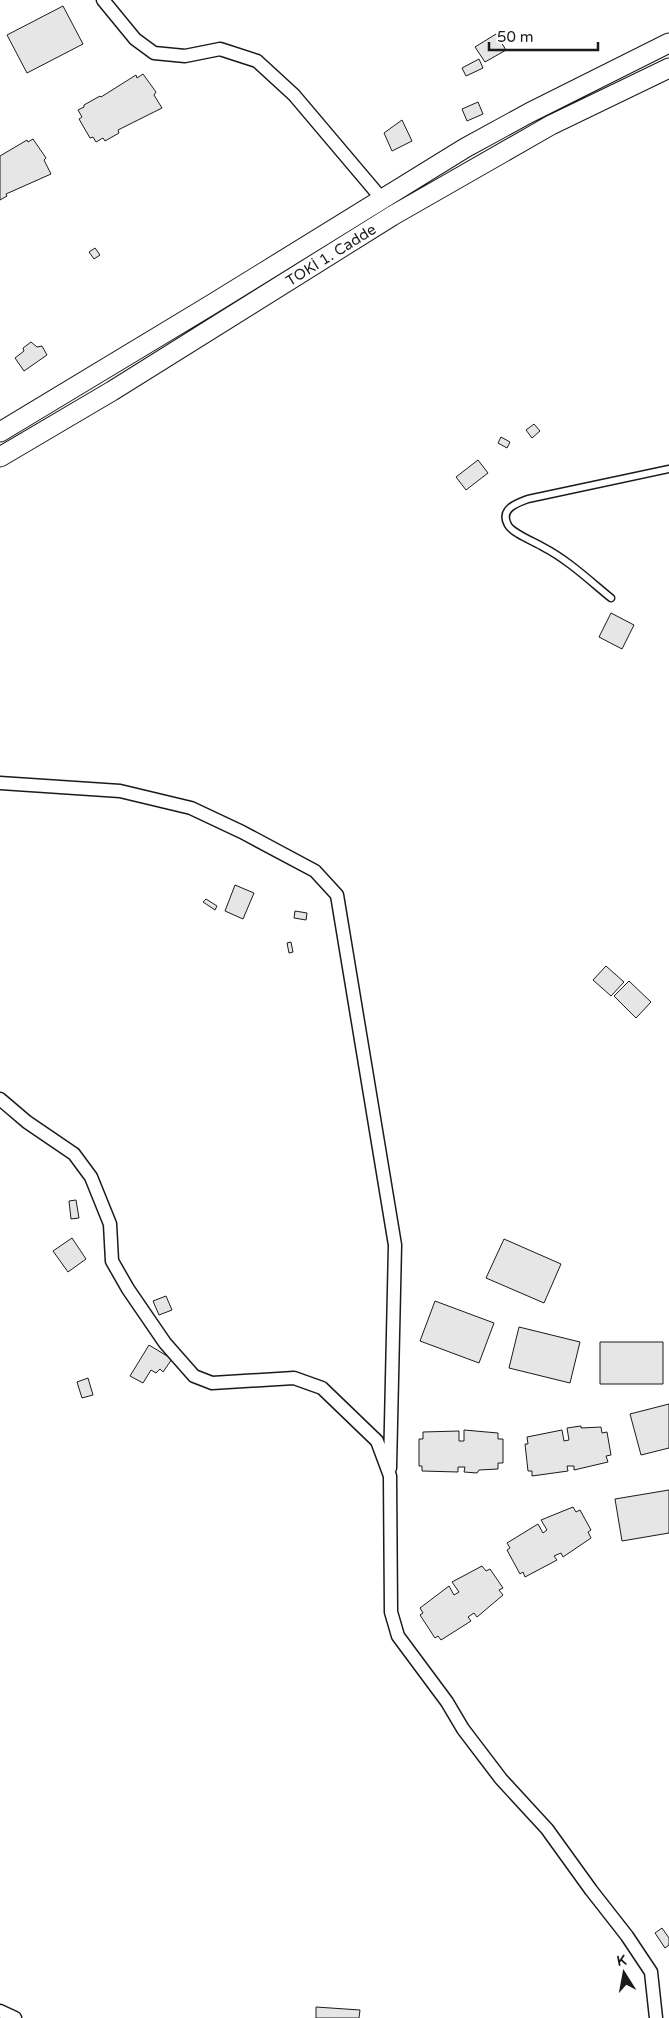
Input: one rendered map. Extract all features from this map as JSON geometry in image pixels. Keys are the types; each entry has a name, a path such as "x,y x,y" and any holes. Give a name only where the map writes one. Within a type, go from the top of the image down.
{"main road":[{"path":"0,432 465,148 528,113 669,43"},
{"name":"TOKİ 1. Cadde","path":"0,457 112,391 400,211 551,125 669,68"}],"street":[{"path":"104,0 135,39 154,52 185,56 220,49 257,61 294,95 382,199"},
{"path":"0,783 120,791 191,808 242,832 315,871 337,896 395,1246 390,1476 391,1612 398,1636 447,1702 463,1729 495,1772 548,1829 591,1890 627,1936 651,1972 656,2018"},
{"path":"0,1099 28,1122 74,1154 91,1177 110,1224 112,1261 128,1289 164,1342 194,1376 212,1383 294,1378 322,1388 377,1441 390,1476"}],"lane":[{"path":"611,598 554,553 513,530 507,524 506,516 508,510 514,504 528,499 669,469"}],"building":[{"path":"63,6 83,44 27,73 7,35"},
{"path":"496,34 506,50 485,62 475,47"},
{"path":"479,59 483,68 466,76 462,68"},
{"path":"143,74 156,92 154,95 162,108 118,130 119,133 105,141 103,138 96,142 93,137 90,138 79,119 82,117 78,110 136,75 137,78"},
{"path":"478,102 483,114 467,121 462,109"},
{"path":"402,120 412,141 392,151 384,133"},
{"path":"33,139 46,158 44,160 51,174 6,194 7,196 0,200 0,156 27,140 28,142"},
{"path":"95,248 100,255 94,259 89,252"},
{"path":"31,342 37,347 42,346 47,355 24,371 15,358"},
{"path":"534,424 540,431 532,438 526,430"},
{"path":"501,437 510,442 507,448 498,443"},
{"path":"478,460 488,473 466,490 456,477"},
{"path":"611,613 634,625 622,649 599,637"},
{"path":"235,885 254,893 243,919 225,911"},
{"path":"206,899 217,906 215,910 203,902"},
{"path":"295,911 307,913 306,920 294,918"},
{"path":"291,942 293,952 289,953 287,943"},
{"path":"606,966 624,982 611,996 593,980"},
{"path":"629,981 651,1002 636,1018 614,996"},
{"path":"76,1200 79,1218 71,1219 69,1201"},
{"path":"72,1238 86,1259 68,1272 53,1251"},
{"path":"504,1239 561,1264 544,1303 486,1278"},
{"path":"166,1296 172,1310 159,1315 153,1301"},
{"path":"435,1301 494,1323 479,1363 420,1341"},
{"path":"519,1327 580,1342 570,1383 509,1368"},
{"path":"600,1342 663,1342 663,1384 600,1384"},
{"path":"149,1345 172,1359 163,1372 160,1369 156,1373 151,1370 143,1383 130,1376"},
{"path":"88,1378 93,1395 82,1398 77,1382"},
{"path":"669,1404 669,1448 641,1455 630,1414"},
{"path":"581,1426 581,1428 601,1427 602,1433 607,1432 611,1455 606,1456 608,1462 574,1470 574,1466 567,1466 568,1471 532,1476 532,1471 528,1471 525,1444 528,1444 527,1437 562,1430 564,1441 569,1440 567,1428"},
{"path":"464,1430 498,1433 498,1439 503,1439 503,1463 498,1463 498,1469 479,1470 477,1473 464,1472 465,1467 458,1467 458,1472 422,1471 422,1466 419,1466 419,1439 423,1439 423,1432 459,1431 459,1441 464,1441"},
{"path":"669,1490 669,1533 622,1541 615,1499"},
{"path":"573,1507 576,1512 580,1510 591,1530 588,1532 591,1538 563,1557 561,1553 554,1556 557,1560 525,1577 523,1572 520,1574 507,1550 510,1548 507,1543 538,1524 543,1533 547,1530 541,1520"},
{"path":"482,1566 486,1571 490,1569 503,1588 499,1590 503,1595 477,1617 474,1613 468,1617 471,1621 441,1640 438,1636 435,1638 420,1615 423,1613 420,1608 449,1586 454,1595 459,1592 452,1582"},
{"path":"662,1928 669,1938 669,1945 665,1948 655,1933"},
{"path":"316,2007 360,2010 359,2018 316,2018"}]}
